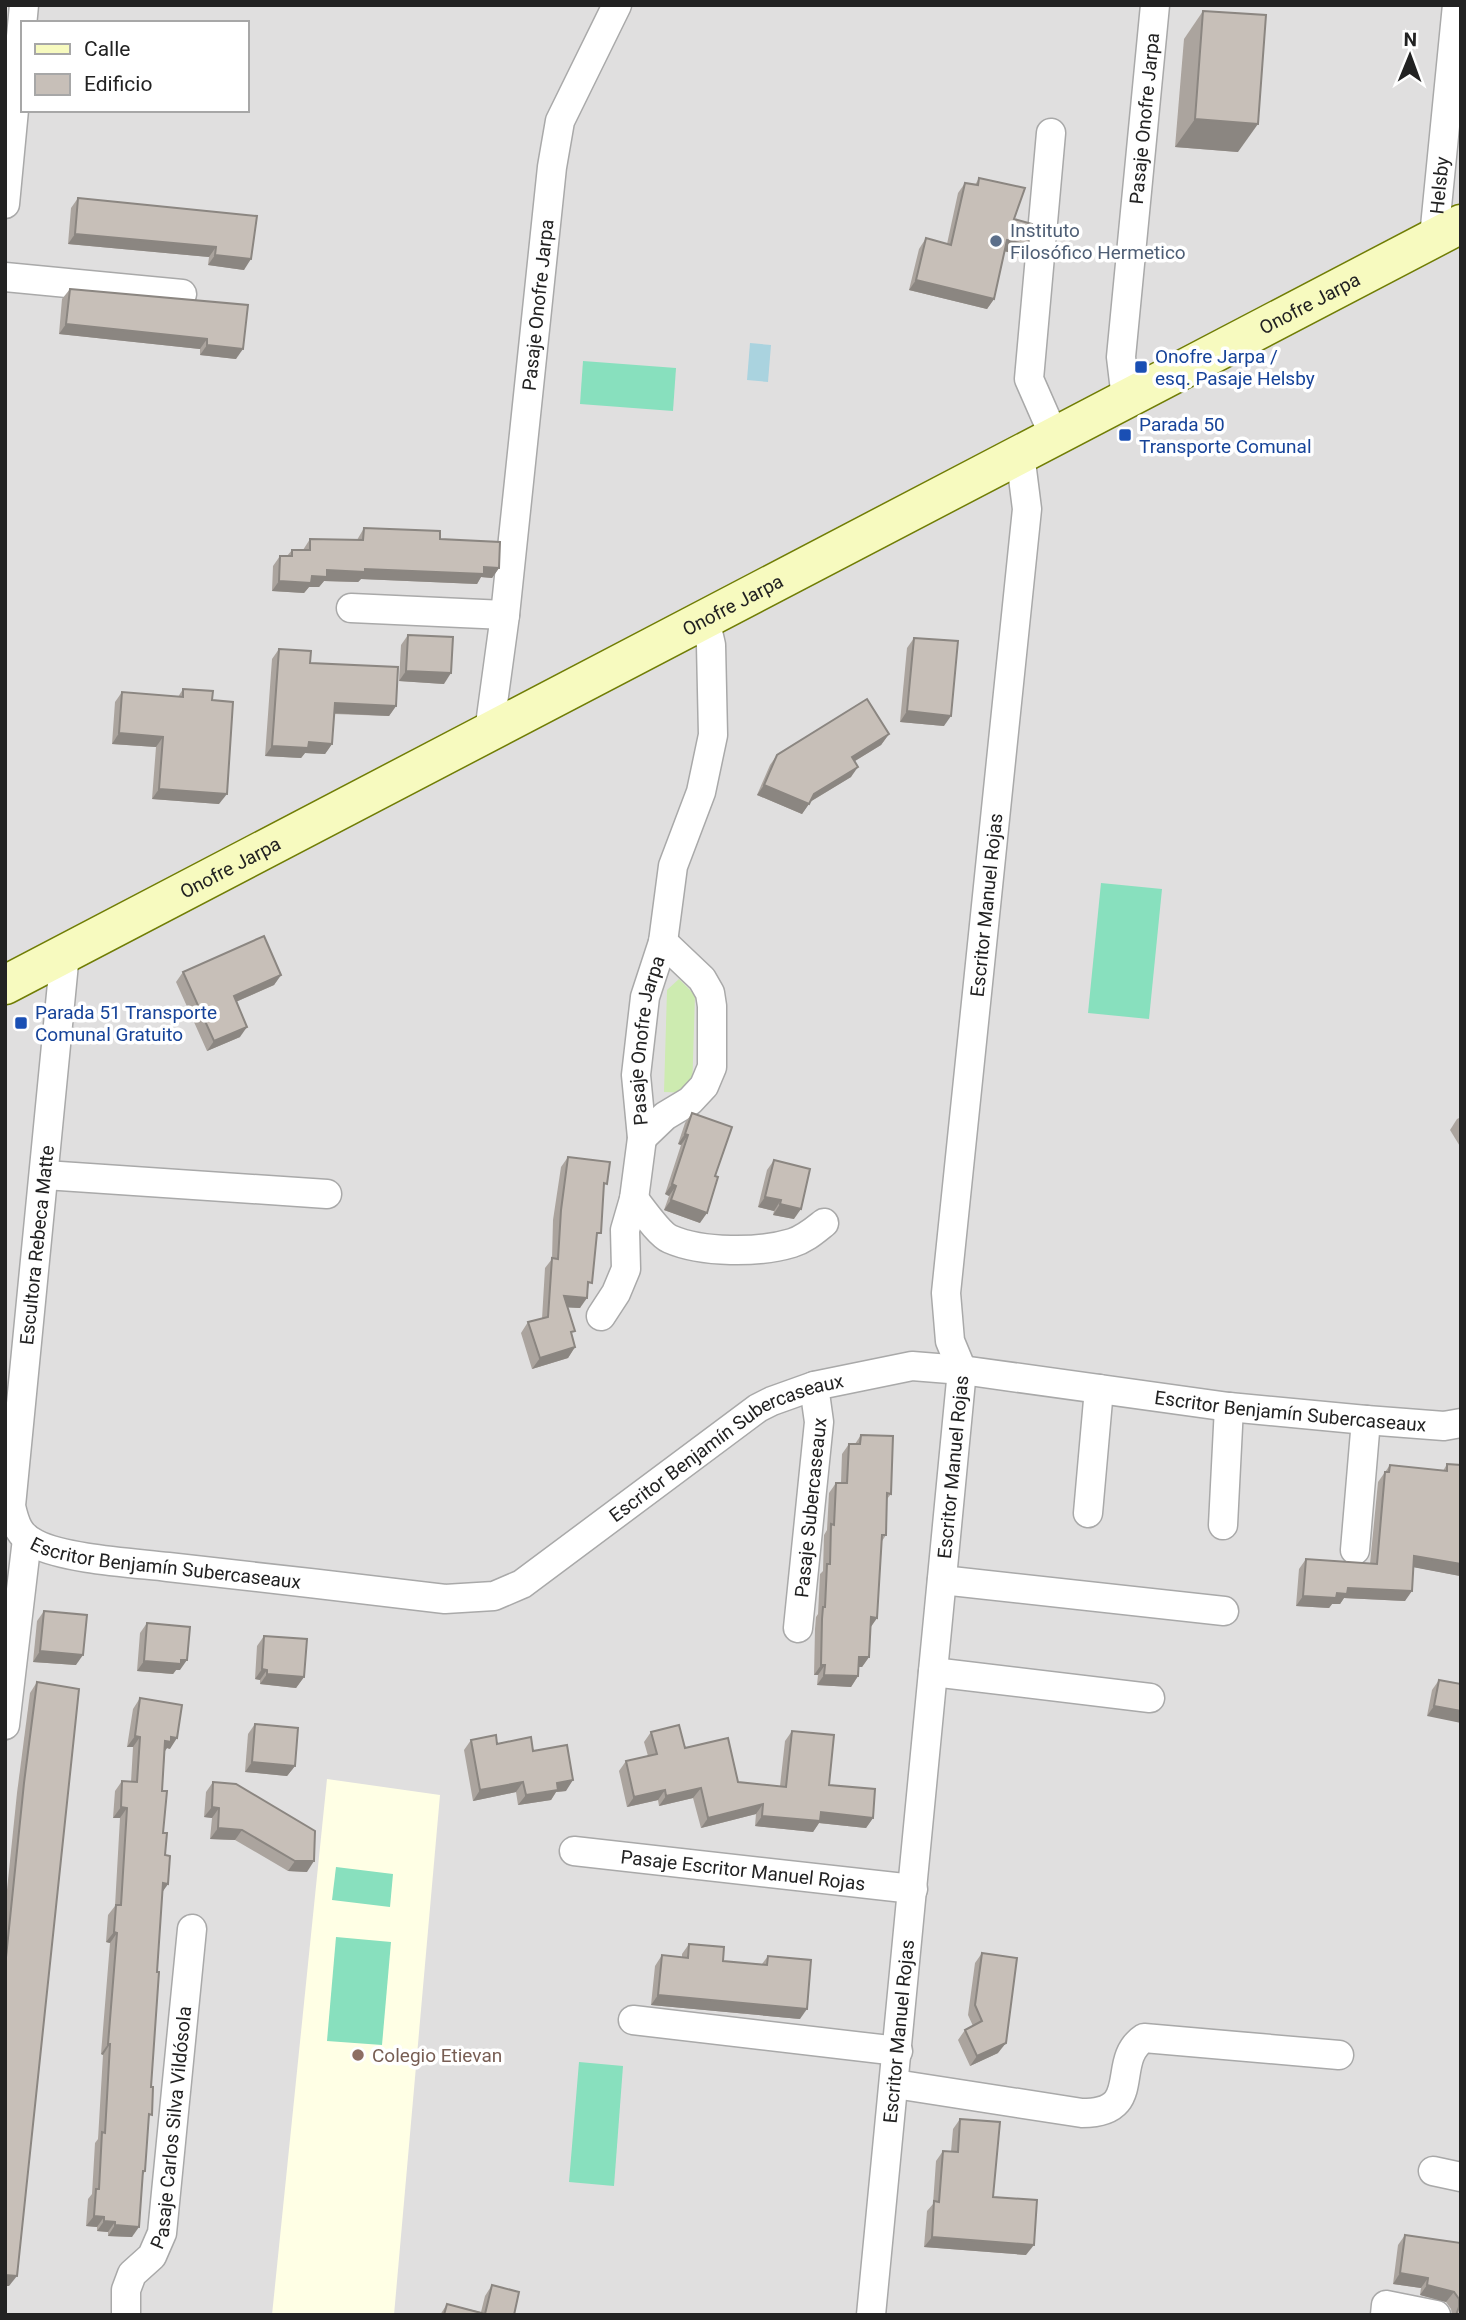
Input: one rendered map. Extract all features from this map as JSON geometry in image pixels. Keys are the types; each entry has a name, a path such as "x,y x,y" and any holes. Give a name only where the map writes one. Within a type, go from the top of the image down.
{"street":[{"path":"5,205 12,69 24,5"},
{"name":"Pasaje Onofre Jarpa","path":"489,732 505,615 549,193 560,121 617,5"},
{"name":"Pasaje Onofre Jarpa","path":"1126,399 1121,357 1155,5"},
{"name":"Helsby","path":"1447,231 1457,5"},
{"path":"1052,133 1029,379 1055,436"},
{"name":"Onofre Jarpa","path":"5,985 1447,231"},
{"path":"5,277 182,293"},
{"name":"Escritor Manuel Rojas","path":"871,2315 962,1370 950,1341 946,1293 1027,509 1020,454"},
{"path":"351,608 505,615"},
{"name":"Pasaje Onofre Jarpa","path":"601,1317 616,1293 626,1269 625,1230 634,1199 642,1138 636,1075 645,997 663,942 673,866 701,792 713,735 711,645 705,619"},
{"name":"Pasaje Onofre Jarpa","path":"642,1138 665,1116 690,1101 704,1086 712,1067 710,993 702,979 663,942"},
{"name":"Escultora Rebeca Matte","path":"24,1537 15,1522 11,1506 65,954"},
{"path":"45,1175 327,1194"},
{"path":"634,1199 667,1238 702,1248 757,1248 792,1243 811,1234 824,1223"},
{"name":"Pasaje Onofre Jarpa","path":"626,1269 667,1238"},
{"name":"Escritor Benjamín Subercaseaux","path":"24,1537 53,1551 124,1562 445,1599 494,1596 522,1584 758,1408 814,1386 912,1366 962,1370 1229,1407 1444,1426 1461,1423"},
{"name":"Pasaje Subercaseaux","path":"798,1628 819,1422 814,1386"},
{"path":"1088,1513 1100,1389"},
{"path":"1223,1525 1229,1407"},
{"path":"1355,1550 1366,1420"},
{"path":"5,1724 24,1537"},
{"path":"942,1580 1224,1611"},
{"path":"933,1672 1150,1698"},
{"name":"Pasaje Escritor Manuel Rojas","path":"574,1851 913,1889"},
{"name":"Pasaje Carlos Silva Vildósola","path":"126,2315 125,2290 132,2274 152,2256 162,2232 192,1929"},
{"path":"633,2020 898,2051"},
{"path":"895,2084 1082,2113 1099,2113 1111,2107 1124,2091 1128,2054 1134,2044 1144,2038 1339,2055"},
{"path":"1433,2171 1461,2177"},
{"path":"1385,2315 1386,2305 1436,2315"}],"shaded area":[{"path":"5,5 1461,5 1461,2315 5,2315"},
{"name":"Colegio Etievan","path":"327,1779 440,1795 394,2315 272,2315"}],"green space":[{"path":"583,361 676,368 673,411 580,404"},
{"path":"1101,883 1162,889 1149,1019 1088,1013"},
{"path":"679,979 695,995 692,1093 664,1092 667,990"},
{"path":"336,1867 393,1874 390,1907 332,1900"},
{"path":"336,1937 391,1942 382,2045 327,2041"},
{"path":"579,2062 623,2066 614,2186 569,2182"}],"water":[{"path":"750,343 771,345 768,382 747,380"}],"building":[{"path":"1203,11 1266,15 1258,124 1195,119"},
{"name":"Instituto Filosófico Hermetico","path":"979,178 1025,188 1014,219 1032,224 1028,245 1007,240 994,299 916,280 926,238 951,245 965,183 978,185"},
{"path":"78,198 257,216 251,259 215,255 216,247 75,234"},
{"path":"70,289 248,305 243,349 207,345 207,339 66,324"},
{"path":"364,528 440,531 440,539 500,542 499,568 484,567 484,574 327,570 327,577 312,576 311,583 279,581 280,556 292,556 292,550 310,550 310,539 363,540"},
{"path":"408,635 453,637 451,673 406,671"},
{"path":"914,638 958,641 951,716 907,711"},
{"path":"279,649 311,651 310,663 398,667 396,706 335,703 332,744 309,742 308,748 272,746"},
{"path":"183,689 213,691 212,700 233,702 227,794 159,789 163,737 119,733 122,692 183,697"},
{"path":"867,699 889,734 852,757 858,767 814,794 809,804 764,785 777,755"},
{"path":"264,936 281,975 234,996 247,1027 214,1041 183,972"},
{"path":"692,1113 732,1127 715,1176 718,1177 707,1213 671,1200 676,1186 672,1184 688,1135 685,1134"},
{"path":"568,1157 610,1162 607,1184 604,1183 601,1233 597,1233 592,1283 588,1282 587,1298 564,1296 575,1331 571,1332 575,1347 540,1358 528,1322 548,1317 552,1258 558,1259"},
{"path":"774,1160 810,1169 801,1209 780,1204 781,1200 765,1197"},
{"path":"861,1435 893,1436 891,1494 887,1493 886,1535 882,1535 877,1618 871,1617 869,1657 859,1657 858,1676 824,1675 825,1665 821,1665 822,1619 827,1564 830,1564 836,1483 847,1483 849,1444 860,1444"},
{"path":"1447,1464 1461,1465 1461,1564 1414,1556 1412,1591 1348,1588 1347,1594 1337,1593 1336,1598 1303,1596 1306,1559 1377,1564 1385,1472 1389,1472 1390,1465 1447,1471"},
{"path":"44,1611 87,1615 83,1655 40,1651"},
{"path":"147,1623 190,1627 187,1660 181,1660 181,1664 144,1661"},
{"path":"264,1636 307,1639 304,1677 267,1674 267,1670 262,1669"},
{"path":"1439,1680 1461,1684 1461,1711 1434,1706"},
{"path":"37,1682 79,1689 17,2276 5,2275 5,1967"},
{"path":"140,1698 182,1705 177,1738 171,1737 171,1742 165,1741 162,1791 167,1791 163,1833 167,1833 165,1855 170,1856 168,1884 163,1883 151,2087 152,2115 149,2114 139,2227 115,2225 115,2222 104,2221 104,2217 94,2216 96,2189 99,2189 102,2132 105,2133 108,2044 117,1933 114,1932 116,1905 121,1905 127,1808 121,1807 122,1781 137,1782 140,1737 135,1736"},
{"path":"255,1724 298,1728 295,1766 252,1762"},
{"path":"679,1725 685,1748 728,1738 738,1782 786,1787 792,1731 834,1735 829,1785 875,1789 873,1818 821,1812 820,1821 762,1816 763,1804 708,1818 701,1788 666,1796 665,1790 634,1797 626,1761 657,1754 651,1732"},
{"path":"496,1735 497,1744 531,1737 533,1751 567,1745 573,1780 557,1783 558,1790 526,1795 523,1782 480,1790 471,1740"},
{"path":"213,1782 236,1784 315,1831 314,1861 295,1861 242,1830 218,1828 219,1808 212,1807"},
{"path":"689,1944 724,1947 723,1961 767,1965 768,1956 811,1960 807,2009 658,1995 662,1955 688,1958"},
{"path":"982,1953 1017,1958 1006,2043 977,2056 965,2030 982,2021 975,2005"},
{"path":"960,2119 1000,2122 993,2197 1037,2200 1034,2245 932,2237 934,2201 939,2202 943,2151 958,2152"},
{"path":"1405,2235 1461,2243 1461,2315 1456,2315 1459,2299 1454,2292 1427,2285 1428,2278 1400,2273"},
{"path":"492,2285 519,2292 514,2315 444,2315 447,2304 485,2314"}],"place":[{"name":"Instituto Filosófico Hermetico","path":"996,241"},
{"name":"Onofre Jarpa / esq. Pasaje Helsby","path":"1141,367"},
{"name":"Parada 50 Transporte Comunal","path":"1125,435"},
{"name":"Parada 51 Transporte Comunal Gratuito","path":"21,1023"},
{"name":"Colegio Etievan","path":"358,2055"}]}
